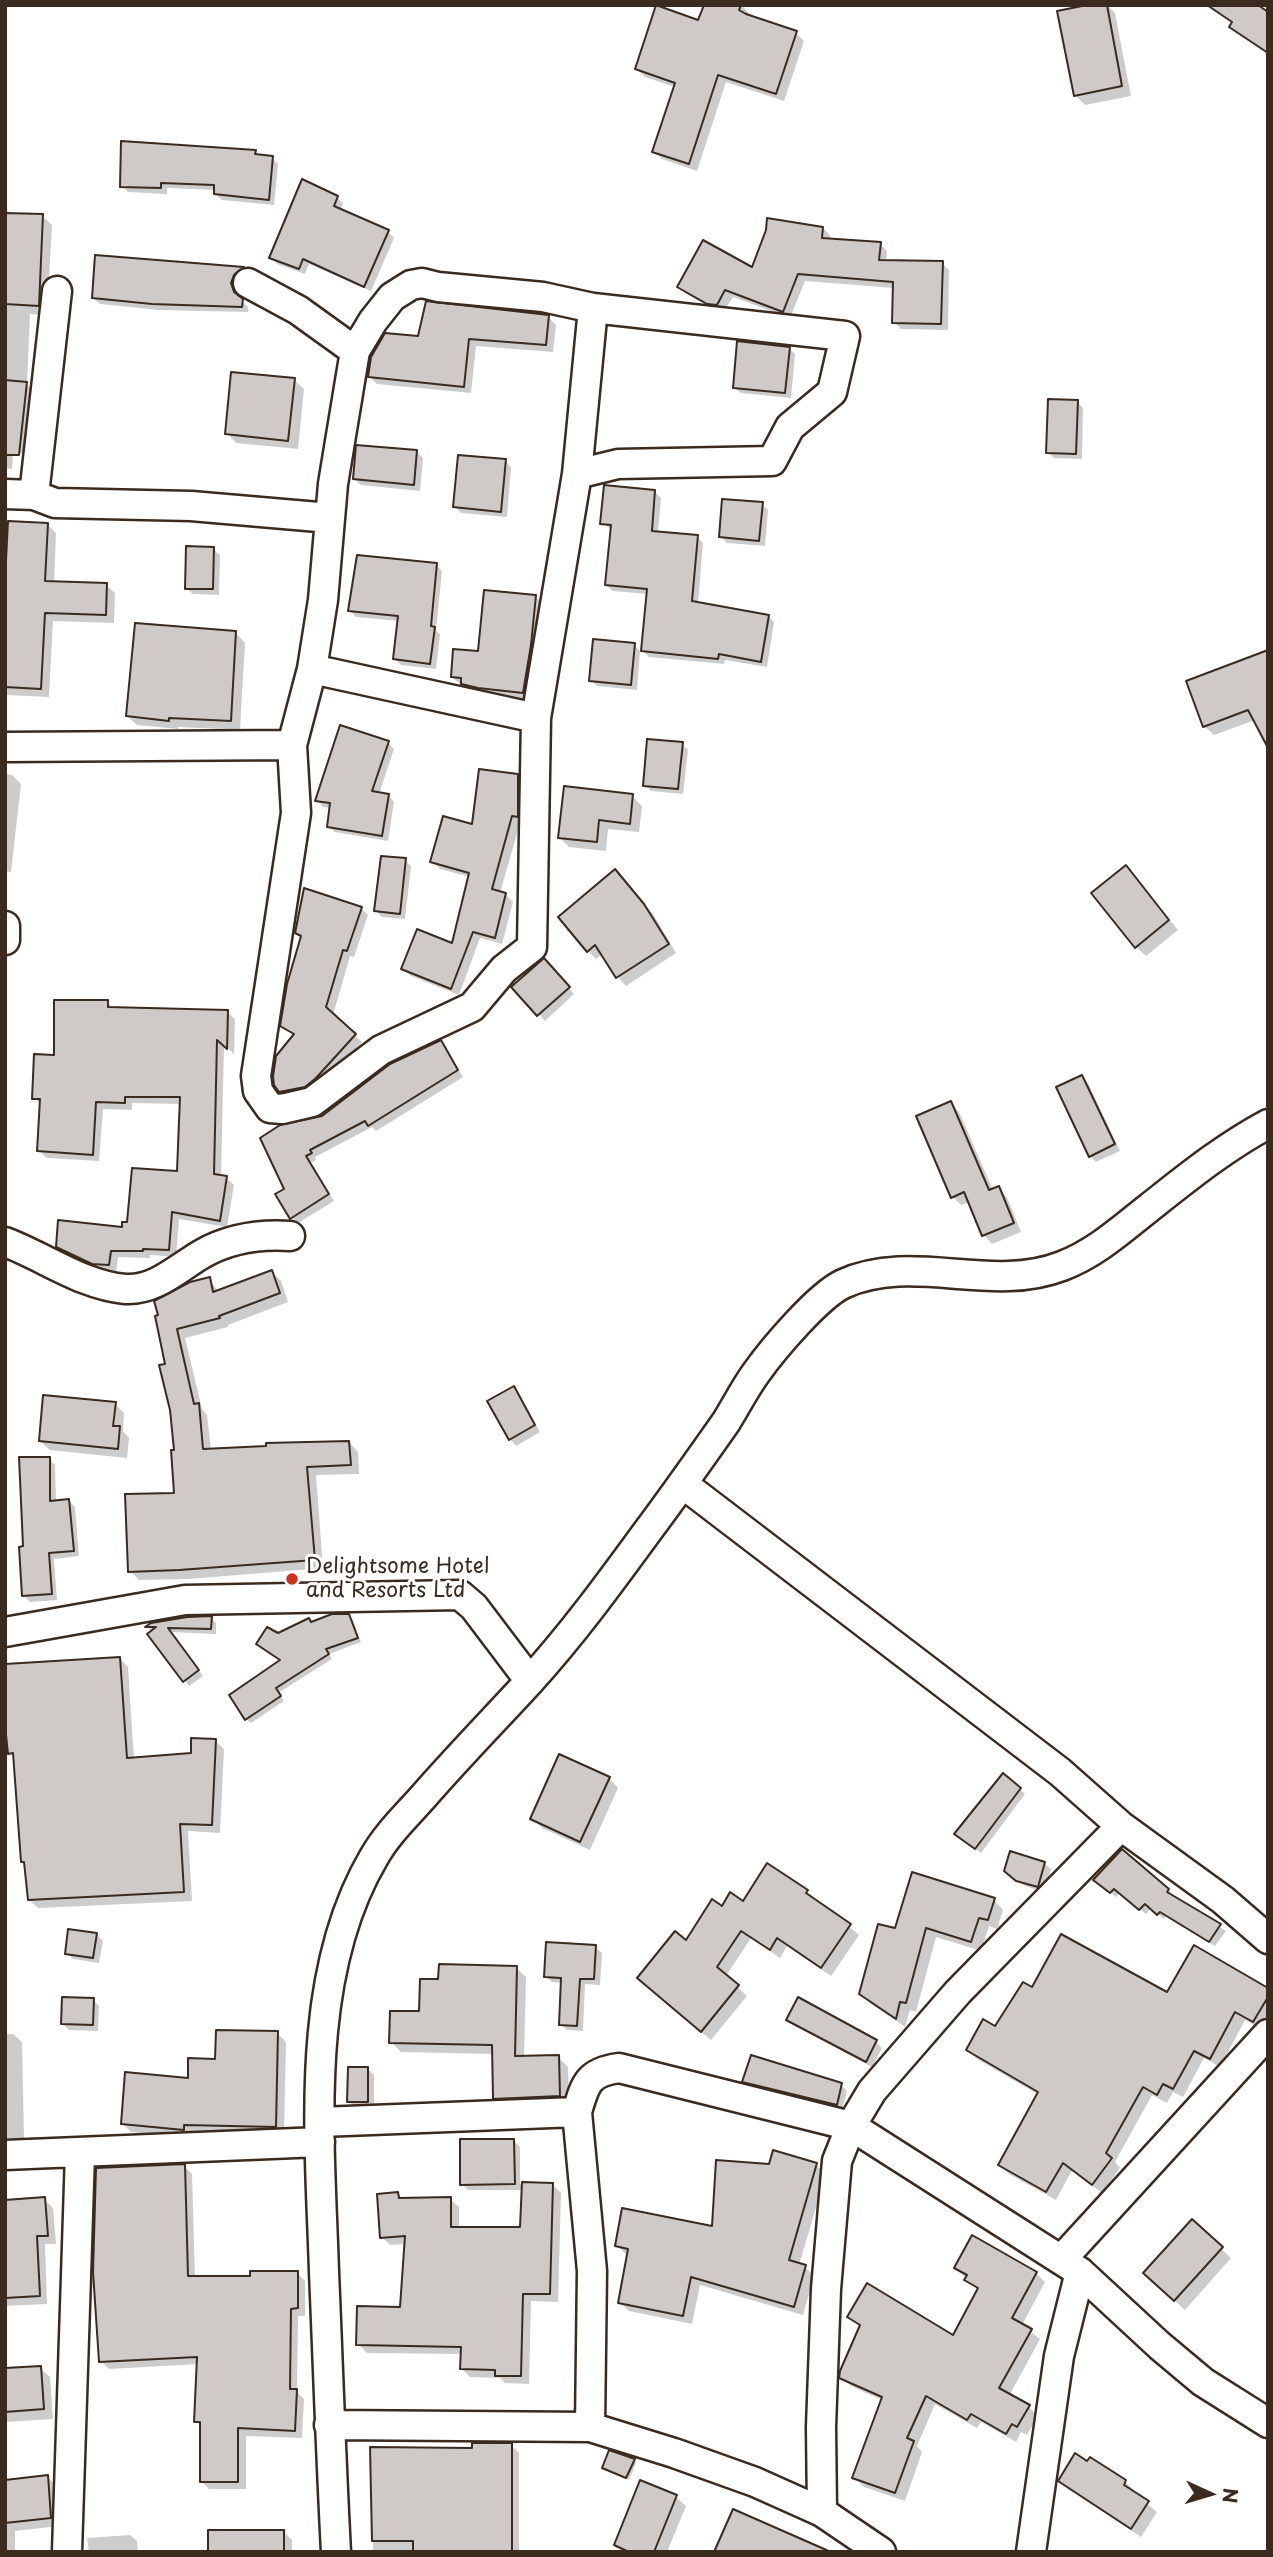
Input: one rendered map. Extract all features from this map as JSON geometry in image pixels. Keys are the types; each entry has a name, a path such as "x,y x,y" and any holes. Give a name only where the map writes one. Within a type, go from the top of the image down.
{"street":[{"path":"248,283 298,310 355,351"},
{"path":"577,474 618,464 772,461 790,427 832,392 845,336 593,308 543,297 438,287 422,283 411,285 392,297 373,321 355,351 333,484 323,600 312,669 292,745 296,813 256,1076 258,1091 270,1108 312,1102 381,1050 472,1007 504,969 532,947 536,718 577,474 593,308"},
{"path":"34,495 57,291"},
{"path":"5,494 34,495 55,503 191,506 330,518"},
{"path":"312,669 536,718"},
{"path":"5,747 292,745"},
{"path":"5,926 5,940"},
{"path":"336,2552 329,2425 320,2132 323,2020 328,1983 349,1913 372,1860 387,1838 485,1727 530,1681 589,1610 683,1484 731,1415 756,1372 816,1303 843,1284 874,1276 911,1271 1022,1278 1062,1266 1098,1248 1226,1149 1268,1124"},
{"path":"5,1242 25,1249 59,1268 110,1287 128,1289 147,1287 203,1254 232,1241 262,1234 290,1236"},
{"path":"683,1484 1060,1772 1121,1826 1223,1900 1268,1939"},
{"path":"5,1632 185,1600 460,1595 474,1607 530,1681"},
{"path":"822,2512 821,2427 826,2289 837,2161 851,2126 872,2091 958,1992 1121,1826"},
{"path":"1031,2552 1071,2266 1268,2034"},
{"path":"590,2427 592,2271 577,2112 584,2086 601,2071 619,2068 851,2126 1071,2266 1203,2382 1268,2423"},
{"path":"5,2155 80,2153 577,2112"},
{"path":"67,2552 80,2153"},
{"path":"329,2425 590,2427 755,2482 822,2512 881,2552"}],"building":[{"path":"656,5 698,20 704,5 741,5 739,10 746,14 797,31 776,94 718,75 689,164 652,152 675,83 635,69"},
{"path":"1087,5 1107,5 1122,86 1074,96 1057,11"},
{"path":"1207,5 1258,5 1268,12 1268,53 1229,27 1232,22"},
{"path":"121,141 256,150 255,154 273,156 269,200 214,194 214,185 161,183 161,188 120,187"},
{"path":"302,179 338,196 334,206 389,230 364,287 303,259 299,269 269,258"},
{"path":"5,213 43,214 39,306 5,304"},
{"path":"767,218 823,227 822,238 881,242 879,260 943,261 941,324 892,323 893,282 798,274 783,312 725,290 717,305 707,304 677,287 703,240 752,267 766,230"},
{"path":"95,255 244,267 234,275 231,283 234,292 243,299 242,307 152,304 92,298"},
{"path":"426,301 549,315 546,345 469,339 464,387 368,377 371,357 385,333 418,336"},
{"path":"737,341 790,347 785,393 733,388"},
{"path":"231,372 295,378 288,441 225,434"},
{"path":"5,380 27,382 19,455 5,455"},
{"path":"1048,399 1078,400 1076,454 1046,453"},
{"path":"356,445 417,450 414,485 353,479"},
{"path":"458,455 506,459 501,512 453,507"},
{"path":"604,485 655,490 652,531 698,535 692,601 769,615 761,662 719,654 718,659 641,651 647,589 605,585 611,525 600,524"},
{"path":"722,499 763,502 759,541 719,537"},
{"path":"8,521 48,523 45,581 107,583 106,615 45,613 41,689 5,687"},
{"path":"186,546 214,547 213,589 185,589"},
{"path":"357,555 437,563 431,626 435,627 430,664 393,659 398,616 348,611"},
{"path":"484,590 536,595 523,693 478,688 461,684 461,678 451,677 453,649 478,651"},
{"path":"135,623 236,631 231,721 169,718 169,721 126,716"},
{"path":"593,639 635,643 631,685 589,681"},
{"path":"1268,650 1268,748 1248,710 1203,727 1186,681"},
{"path":"340,725 389,741 372,791 389,794 382,836 327,827 330,803 315,801"},
{"path":"647,739 683,742 678,789 643,786"},
{"path":"479,769 518,774 518,817 512,816 492,889 506,893 495,938 473,932 451,989 401,969 417,929 452,943 469,873 430,862 443,816 472,824"},
{"path":"564,786 633,794 630,824 599,820 597,842 558,838"},
{"path":"381,856 406,858 400,914 374,911"},
{"path":"1126,865 1169,920 1135,948 1091,893"},
{"path":"615,869 644,904 669,944 616,978 595,945 587,952 558,917"},
{"path":"304,888 362,907 347,951 343,950 326,1007 356,1034 305,1087 279,1092 274,1085 273,1076 276,1056 294,1034 280,1026 287,984 301,936 295,933"},
{"path":"544,958 570,987 537,1016 511,987"},
{"path":"54,1000 108,1000 108,1007 228,1010 227,1049 217,1040 214,1174 227,1176 220,1221 172,1212 169,1250 111,1251 109,1265 92,1264 56,1247 58,1220 122,1227 122,1222 127,1222 132,1168 177,1171 180,1097 125,1097 125,1103 96,1102 93,1155 37,1151 40,1099 32,1099 34,1054 54,1055"},
{"path":"441,1040 458,1070 368,1126 365,1121 310,1150 312,1153 306,1156 329,1194 290,1219 275,1194 284,1189 260,1138 280,1125 322,1116 390,1064"},
{"path":"1082,1075 1115,1144 1089,1157 1056,1087"},
{"path":"951,1101 989,1190 999,1186 1014,1223 982,1236 964,1192 951,1198 916,1116"},
{"path":"272,1270 280,1293 219,1316 220,1318 177,1329 194,1404 199,1403 203,1449 266,1446 266,1443 349,1441 351,1465 307,1467 315,1560 128,1572 125,1494 174,1493 170,1410 159,1365 165,1364 154,1301 190,1282 210,1277 213,1292"},
{"path":"514,1386 535,1425 509,1440 487,1401"},
{"path":"43,1395 116,1402 113,1426 120,1426 118,1449 39,1441"},
{"path":"19,1457 50,1457 50,1501 69,1499 74,1551 49,1553 52,1594 22,1596"},
{"path":"332,1614 349,1614 358,1638 326,1649 329,1654 276,1688 281,1696 245,1720 229,1695 280,1660 256,1644 267,1627 278,1633 309,1618 311,1622"},
{"path":"212,1616 211,1629 168,1628 199,1670 183,1682 147,1634 156,1627 145,1627 151,1623 187,1617"},
{"path":"120,1657 127,1758 191,1753 191,1738 216,1739 212,1825 180,1824 184,1892 28,1900 24,1862 21,1862 13,1753 8,1754 5,1725 5,1664"},
{"path":"559,1754 610,1777 580,1842 530,1819"},
{"path":"1003,1773 1021,1788 975,1849 954,1834"},
{"path":"1122,1849 1169,1889 1167,1892 1221,1924 1209,1942 1160,1912 1157,1915 1145,1904 1139,1910 1114,1889 1110,1893 1093,1880"},
{"path":"1010,1851 1045,1862 1038,1887 1016,1881 1004,1871"},
{"path":"767,1863 808,1890 806,1893 851,1924 821,1968 777,1938 770,1950 741,1931 717,1967 739,1985 701,2032 637,1978 675,1931 686,1940 712,1899 722,1906 730,1892 743,1901"},
{"path":"912,1872 995,1898 988,1920 979,1918 971,1942 926,1928 906,2003 900,2002 896,2019 859,1994 878,1924 895,1928"},
{"path":"68,1929 97,1933 93,1958 65,1954"},
{"path":"1061,1934 1167,1992 1194,1945 1268,1988 1268,1997 1253,2022 1235,2012 1210,2059 1194,2051 1173,2089 1163,2084 1157,2095 1143,2087 1106,2153 1112,2158 1092,2185 1063,2163 1046,2192 998,2165 1038,2092 966,2050 983,2019 995,2026 1023,1982 1032,1987"},
{"path":"546,1942 596,1945 594,1979 580,1979 577,2026 559,2025 561,1978 544,1977"},
{"path":"439,1964 517,1966 515,2056 559,2055 560,2096 493,2099 492,2045 389,2043 390,2011 419,2011 420,1979 438,1979"},
{"path":"62,1997 94,1998 93,2025 61,2024"},
{"path":"798,1997 877,2040 866,2062 786,2020"},
{"path":"216,2030 278,2031 276,2127 184,2125 184,2130 121,2124 125,2072 188,2078 188,2058 215,2059"},
{"path":"751,2055 842,2083 837,2105 742,2082"},
{"path":"348,2067 368,2067 368,2102 347,2102"},
{"path":"460,2139 514,2139 515,2184 460,2185"},
{"path":"773,2150 817,2163 789,2260 806,2265 794,2307 691,2277 683,2316 618,2303 628,2249 615,2246 622,2208 712,2226 716,2160 769,2164"},
{"path":"185,2164 188,2276 250,2276 250,2271 298,2271 298,2308 291,2309 290,2389 297,2389 295,2431 238,2428 238,2482 200,2482 200,2422 194,2422 197,2357 99,2362 93,2272 96,2168"},
{"path":"522,2182 553,2183 550,2294 523,2294 521,2376 495,2376 495,2370 460,2369 461,2347 356,2345 357,2306 400,2307 405,2236 380,2238 377,2194 398,2192 399,2198 451,2197 451,2227 520,2227"},
{"path":"45,2197 48,2236 37,2236 40,2296 5,2298 5,2200"},
{"path":"1192,2219 1223,2247 1174,2301 1143,2273"},
{"path":"972,2235 1037,2272 1012,2318 1032,2329 999,2388 1030,2405 1017,2427 1012,2424 1006,2434 971,2414 967,2420 926,2396 907,2438 914,2441 895,2493 852,2478 882,2397 839,2378 860,2325 847,2317 867,2283 953,2335 978,2288 964,2280 967,2275 954,2268"},
{"path":"41,2366 44,2409 5,2412 5,2368"},
{"path":"472,2443 512,2443 512,2552 413,2552 413,2541 372,2541 370,2447 472,2448"},
{"path":"609,2450 635,2459 626,2478 602,2468"},
{"path":"1075,2453 1087,2461 1090,2457 1126,2480 1124,2485 1149,2501 1131,2529 1058,2481"},
{"path":"48,2475 51,2518 5,2523 5,2480"},
{"path":"640,2480 677,2495 654,2552 629,2552 614,2545"},
{"path":"733,2509 831,2552 714,2552"},
{"path":"208,2530 284,2530 284,2552 208,2552"}],"place":[{"name":"Delightsome Hotel and Resorts Ltd","path":"292,1579"}]}
